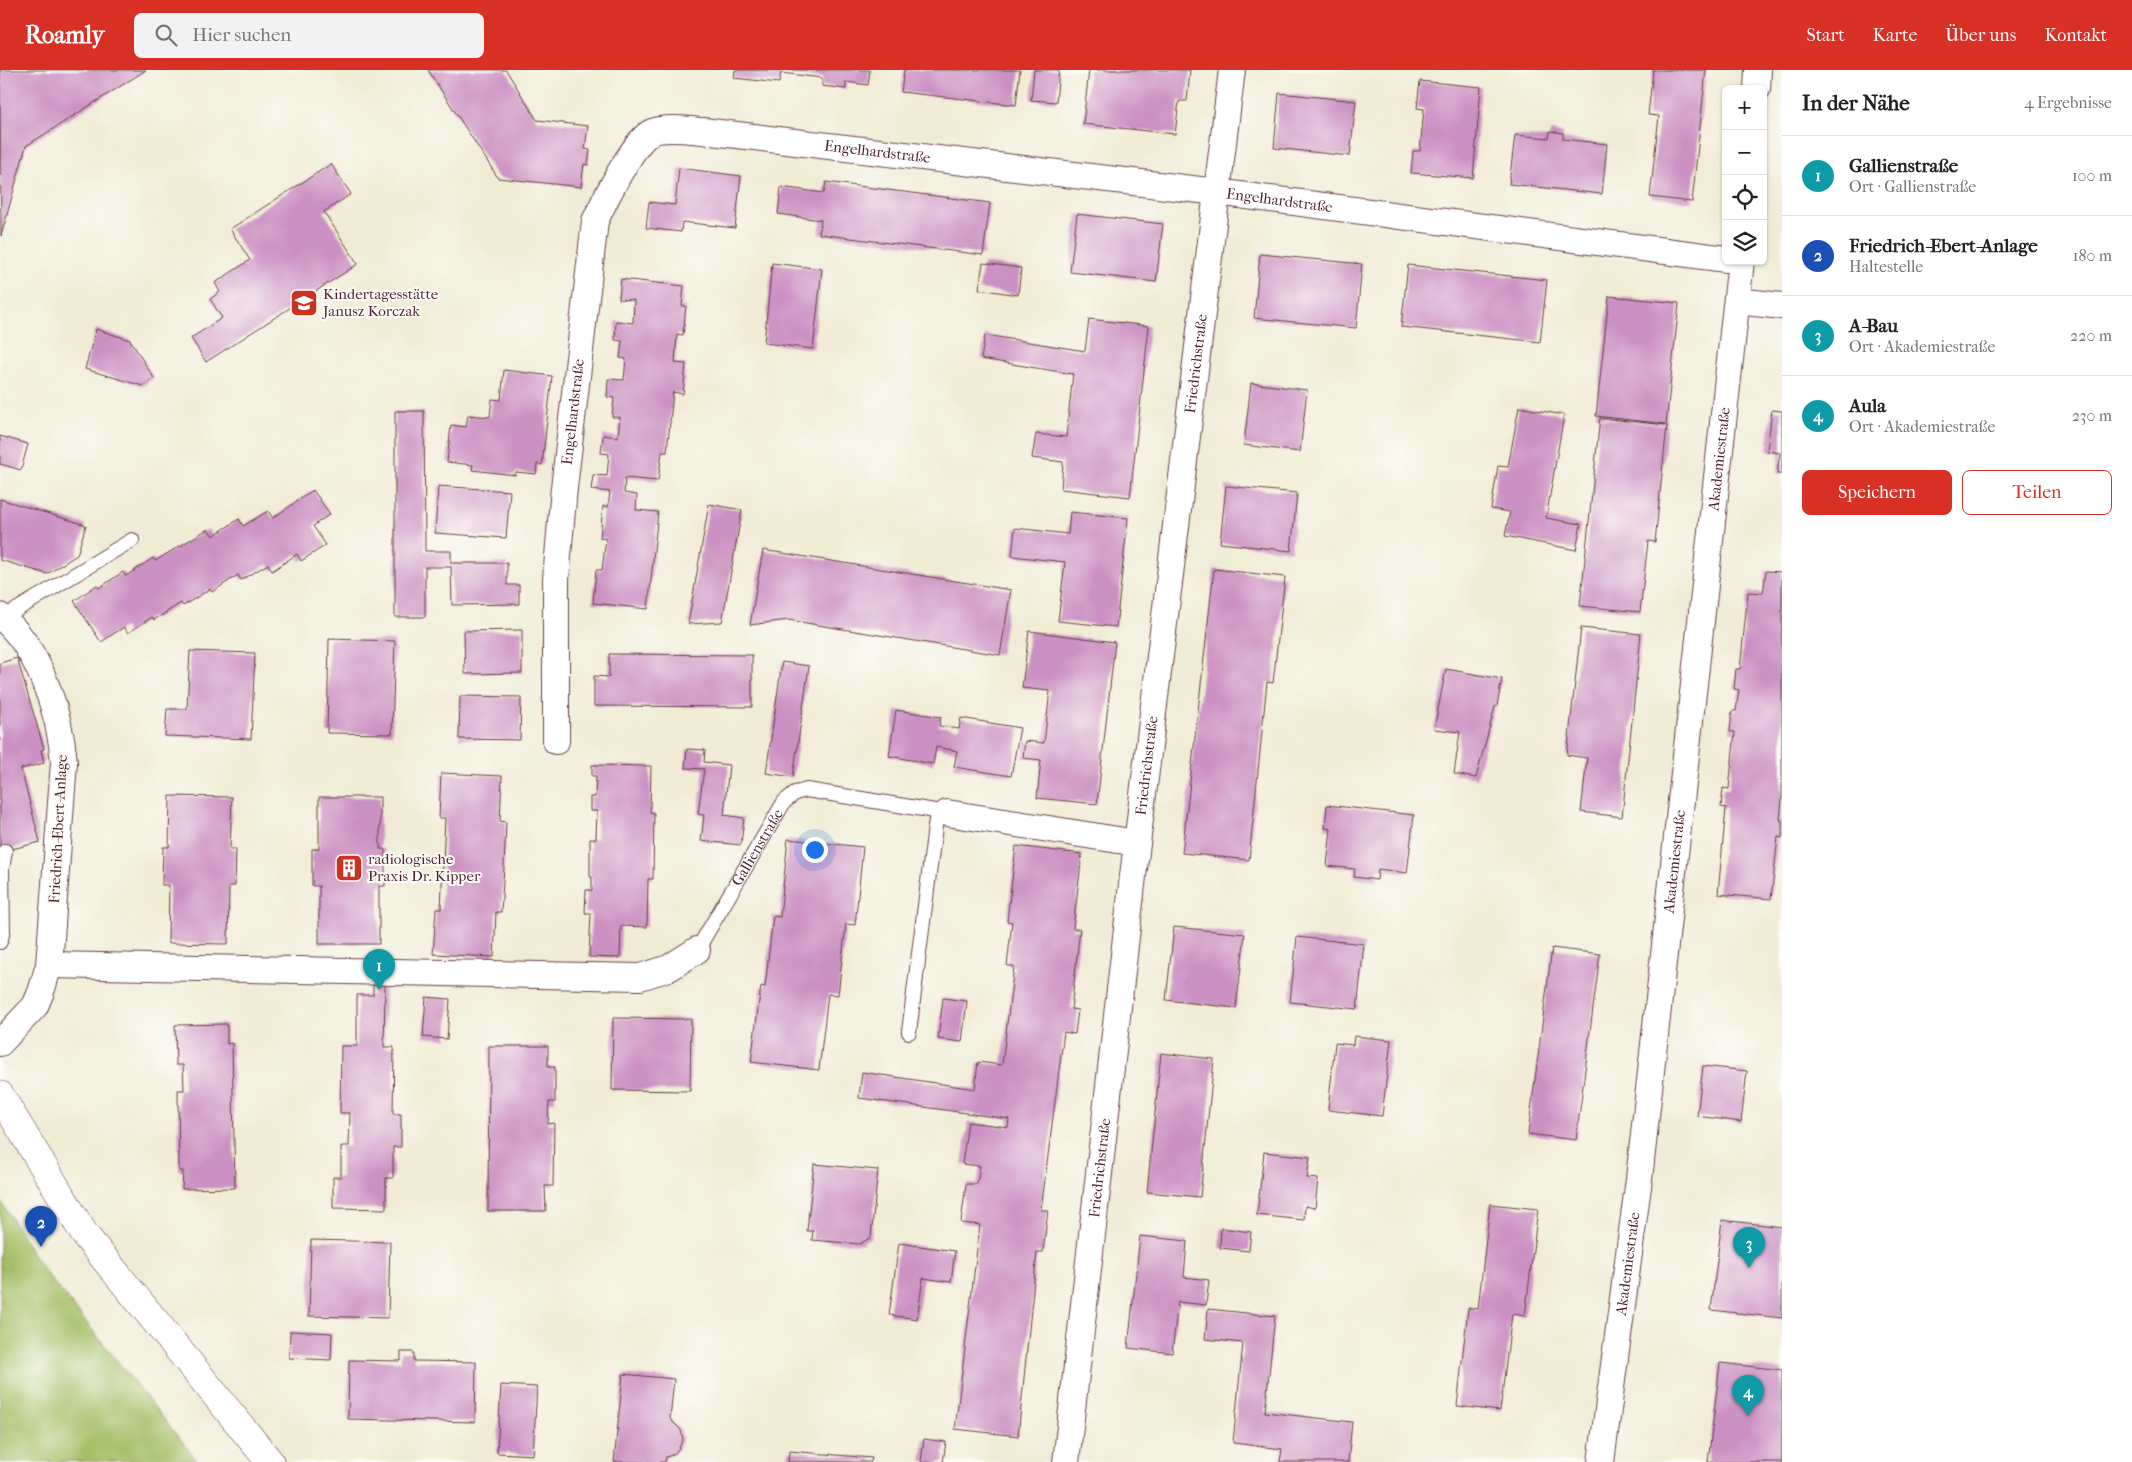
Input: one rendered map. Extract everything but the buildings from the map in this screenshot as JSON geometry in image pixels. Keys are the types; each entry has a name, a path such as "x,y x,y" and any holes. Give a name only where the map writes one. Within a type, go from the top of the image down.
{"main road":[{"path":"0,1095 85,1234 270,1462"}],"street":[{"name":"Friedrichstraße","path":"1066,1462 1137,843 1232,70"},
{"path":"1756,85 1758,70"},
{"name":"Engelhardstraße","path":"556,741 556,579 564,488 595,221 611,187 650,133 670,129 703,131 1217,192 1722,258"},
{"name":"Akademiestraße","path":"1601,1462 1639,1179 1741,265"},
{"path":"1737,301 1782,306"},
{"name":"Friedrich-Ebert-Anlage","path":"0,1043 35,1006 42,992 49,965 63,785 61,737 40,671 19,635 2,617"},
{"name":"Gallienstraße","path":"942,812 1137,843"},
{"name":"Gallienstraße","path":"49,965 640,977 669,968 697,950"}],"lane":[{"path":"2,617 132,540"},
{"name":"Gallienstraße","path":"697,950 784,802 795,793 807,790 942,812"},
{"path":"909,1032 942,812"},
{"path":"0,942 3,931 1,868 5,850"}],"green space":[{"path":"0,1200 40,1265 197,1460 0,1462"}],"place":[{"name":"Kindertagesstätte Janusz Korczak","path":"304,303"},
{"name":"radiologische Praxis Dr. Kipper","path":"349,868"},
{"name":"Gallienstraße","path":"379,990"},
{"name":"Friedrich-Ebert-Anlage","path":"41,1247"},
{"name":"A-Bau","path":"1749,1268"},
{"name":"Aula","path":"1748,1416"}]}
